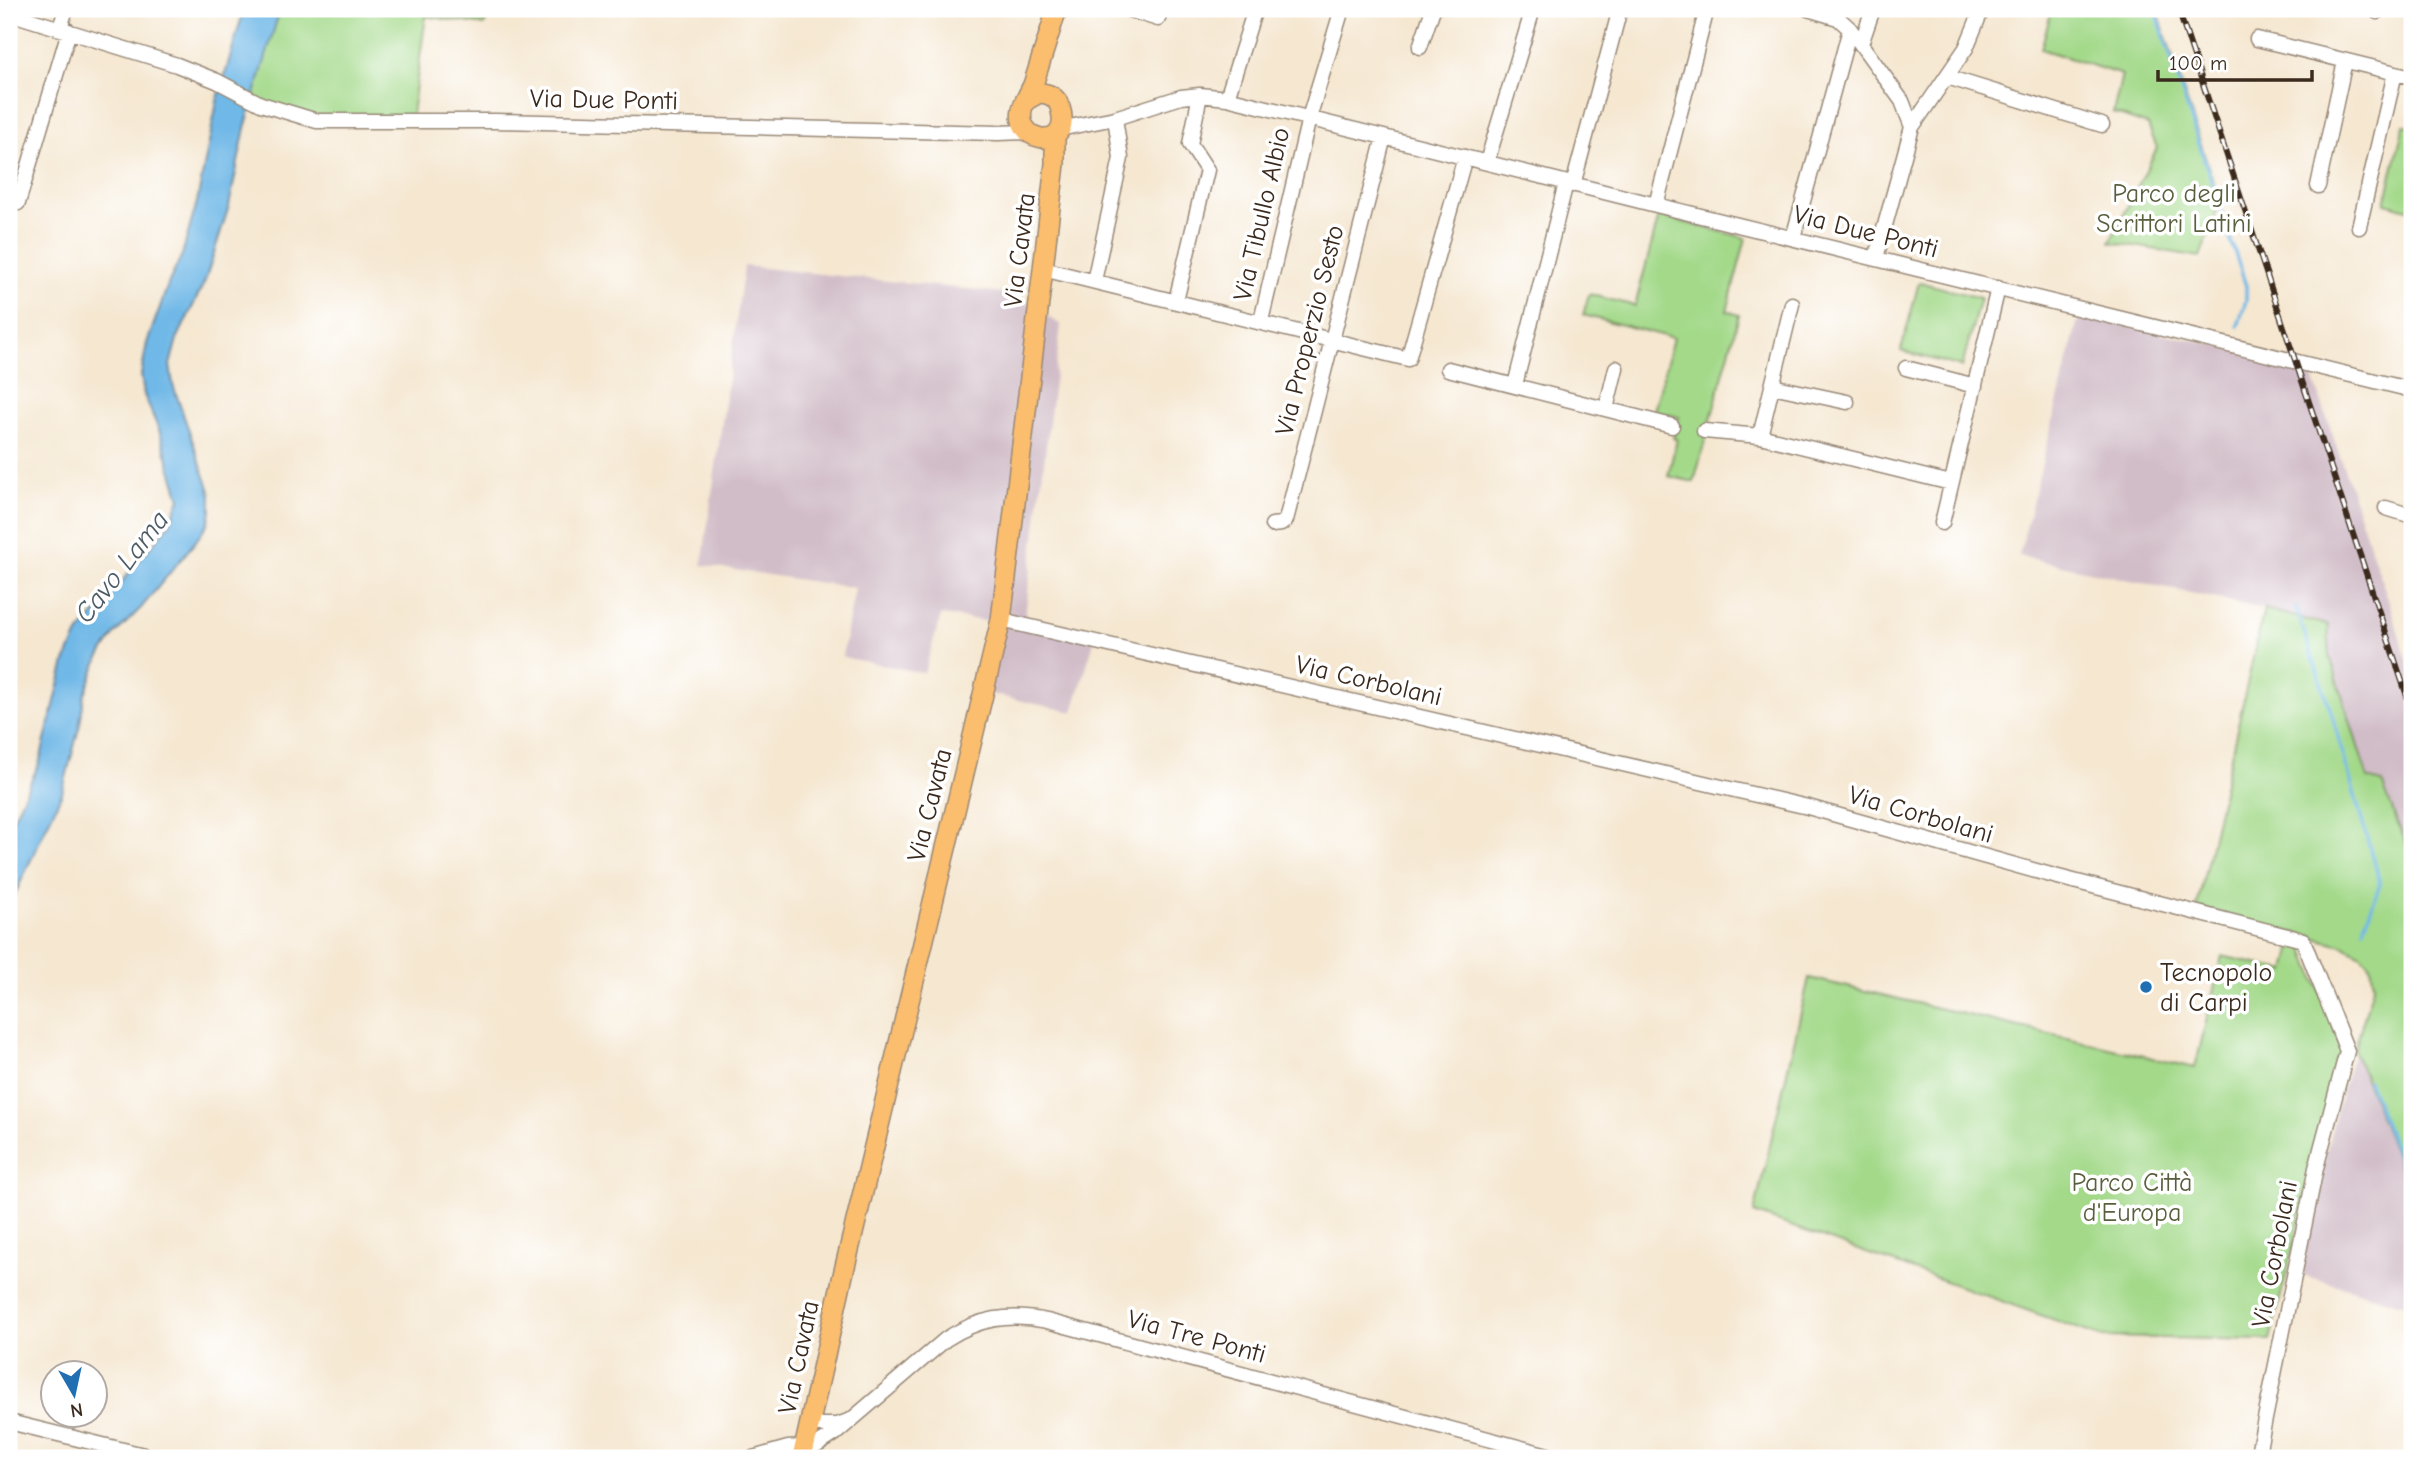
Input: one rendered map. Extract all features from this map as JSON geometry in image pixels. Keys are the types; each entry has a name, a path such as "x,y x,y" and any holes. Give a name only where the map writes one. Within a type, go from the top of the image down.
{"main road":[{"path":"1038,126 1044,52 1058,9"},
{"path":"1038,126 1061,113 1044,71 1044,52"},
{"path":"1038,126 1039,93 1055,99"},
{"name":"Via Cavata","path":"803,1453 843,1275 1001,620 1055,164 1054,156 1038,126"}],"street":[{"path":"18,203 64,30 66,9"},
{"path":"1126,9 1158,19 1161,9"},
{"path":"1227,98 1255,9"},
{"path":"1309,118 1342,9"},
{"path":"1419,47 1433,9"},
{"path":"1487,162 1533,9"},
{"path":"1515,385 1620,9"},
{"path":"1656,205 1707,9"},
{"path":"1808,9 1838,18 1850,29 1902,101 1912,127"},
{"path":"1861,44 1873,9"},
{"path":"1876,258 1912,127 1966,48 1982,9"},
{"name":"Via Due Ponti","path":"9,13 177,65 217,81 261,104 317,121 495,121 998,133 1109,119 1181,97 1200,95 1227,98 2412,390"},
{"path":"1793,237 1850,29"},
{"path":"2258,39 2412,77"},
{"path":"2318,186 2345,61"},
{"path":"2359,227 2395,72"},
{"path":"1947,77 2102,125"},
{"path":"1176,301 1207,170 1190,144 1200,95"},
{"path":"1055,99 1080,117 1109,119 1121,158 1094,281"},
{"name":"Via Tibullo Albio","path":"1261,321 1309,118"},
{"name":"Via Properzio Sesto","path":"1272,525 1286,520 1384,137"},
{"path":"1043,269 1408,359 1465,157"},
{"path":"1942,523 1998,288"},
{"path":"1760,436 1792,304"},
{"path":"1606,409 1616,368"},
{"path":"1906,368 1975,386"},
{"path":"1448,369 1672,426"},
{"path":"1772,386 1847,402"},
{"path":"1704,431 1760,436 1951,483"},
{"path":"2386,508 2412,516"},
{"name":"Via Corbolani","path":"1001,620 1808,807 2015,865 2303,940 2347,1051 2316,1168 2257,1458"},
{"name":"Via Tre Ponti","path":"753,1458 788,1448 803,1453 816,1446 946,1339 966,1326 985,1319 1010,1316 1030,1317 1559,1458"},
{"path":"810,1425 837,1425 849,1421"},
{"path":"9,1422 156,1458"}],"shaded area":[{"path":"744,266 1012,294 1061,325 1025,616 1097,631 1073,712 986,693 1001,623 941,615 924,673 842,657 855,588 702,565"},
{"path":"2079,316 2241,350 2310,368 2389,602 2412,676 2412,1307 2296,1273 2337,1108 2374,984 2371,966 2362,955 2342,945 2196,911 2264,609 2019,556"}],"green space":[{"path":"280,9 491,9 484,25 426,16 411,120 308,116 250,108"},
{"name":"Parco degli Scrittori Latini","path":"2052,9 2157,9 2220,203 2200,257 2110,242 2157,148 2148,125 2113,113 2122,75 2041,49"},
{"path":"2404,125 2412,127 2412,210 2385,203"},
{"path":"1659,216 1746,238 1727,311 1739,315 1694,482 1668,476 1679,417 1654,411 1673,338 1583,315 1589,294 1635,306"},
{"path":"1919,282 1980,298 1962,367 1901,351"},
{"path":"2264,609 2328,625 2330,656 2368,779 2382,783 2412,859 2412,1196 2354,1051 2374,984 2371,966 2362,955 2342,945 2197,907"},
{"name":"Parco Città d'Europa","path":"2293,942 2302,944 2342,1049 2270,1340 2102,1337 1754,1213 1809,978 2195,1068 2222,956 2286,971"}],"water":[{"path":"244,9 280,9 245,128 229,206 205,281 177,339 170,365 173,385 211,494 211,512 208,523 196,541 141,608 115,634 99,658 84,696 80,724 62,793 9,907 9,827 39,764 65,662 78,634 169,525 180,499 159,430 144,395 141,375 147,343 169,282 182,255 197,202 217,102"}],"waterway":[{"path":"2155,9 2214,189"},
{"path":"2221,211 2246,286 2246,300 2238,326"},
{"path":"2296,608 2331,712 2380,884 2364,928"},
{"path":"2368,1081 2412,1193"}],"railway":[{"path":"2178,9 2412,711"}],"place":[{"name":"Tecnopolo di Carpi","path":"2146,987"}],"water label":[{"name":"Cavo Lama","path":"121,566"}]}
